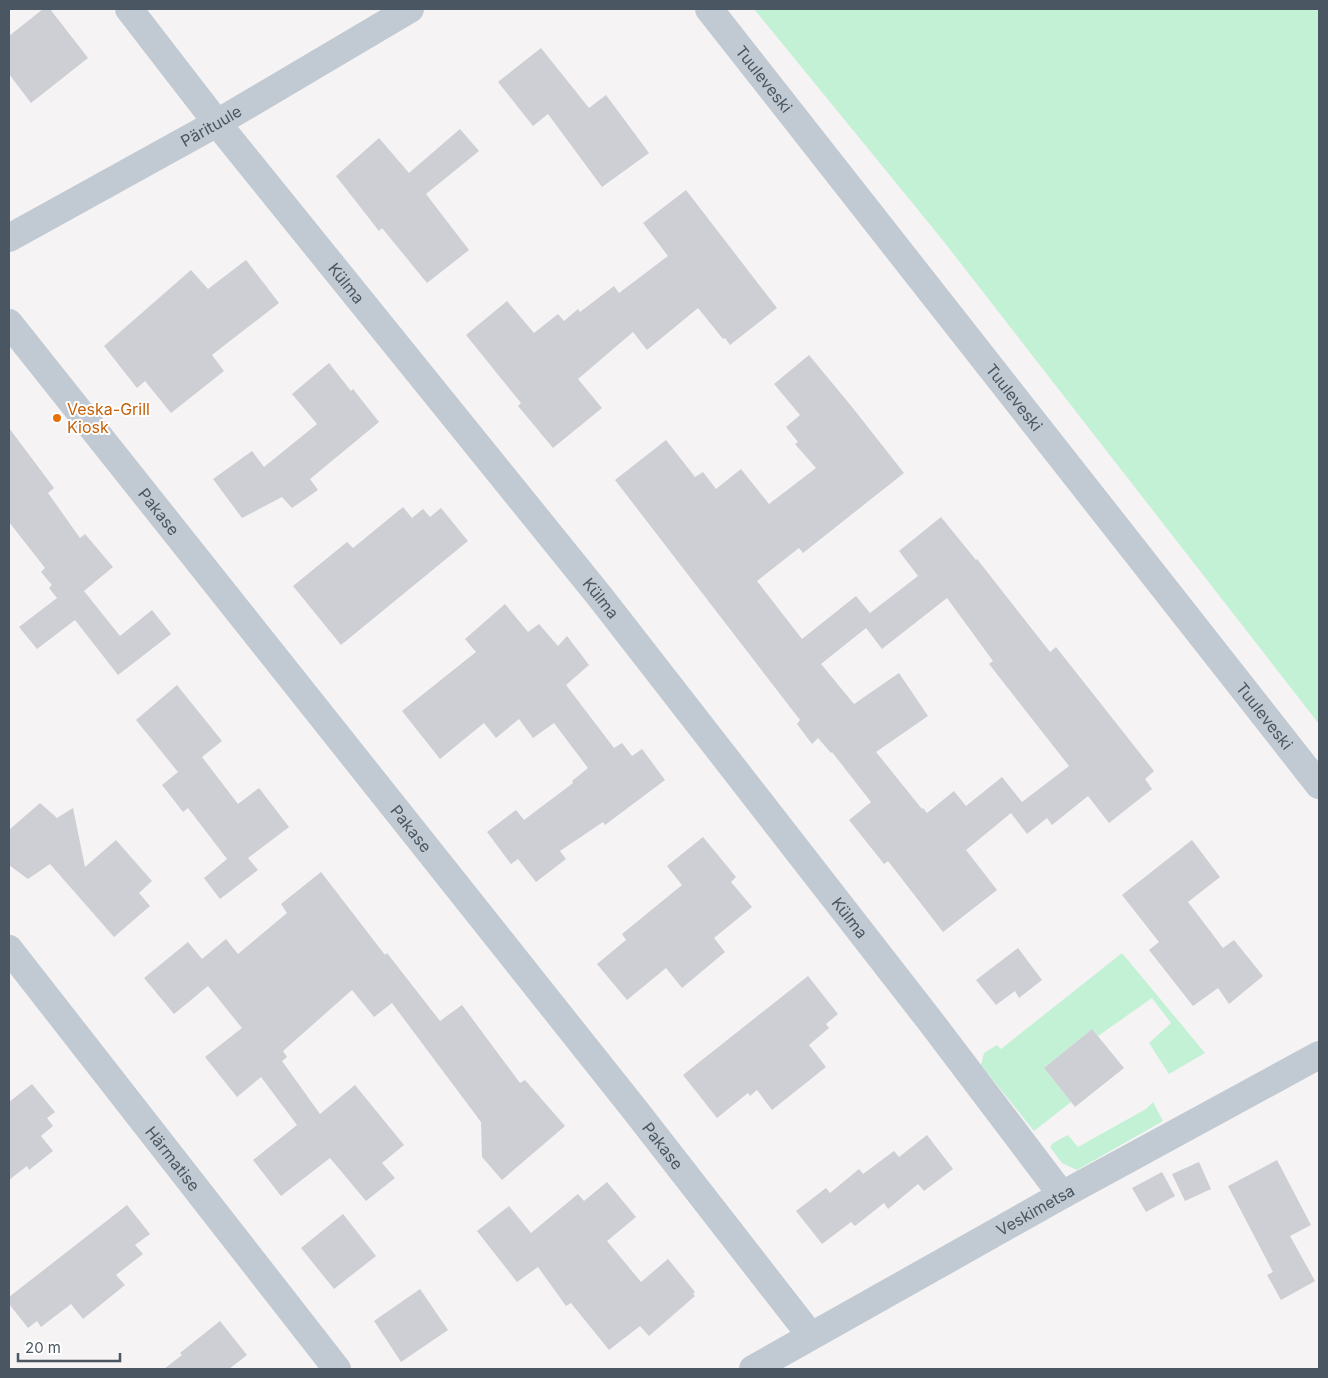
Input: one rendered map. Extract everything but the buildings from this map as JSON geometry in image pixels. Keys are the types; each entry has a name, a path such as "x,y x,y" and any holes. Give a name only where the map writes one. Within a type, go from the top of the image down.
{"street":[{"name":"Külma","path":"129,9 217,123 601,598 931,1022 1062,1195"},
{"name":"Pärituule","path":"9,238 217,123 410,9"},
{"name":"Tuuleveski","path":"710,9 1319,785"},
{"name":"Pakase","path":"9,323 635,1110 811,1336"},
{"name":"Härmatise","path":"9,948 337,1369"},
{"name":"Veskimetsa","path":"753,1369 1062,1195 1319,1055"}],"green space":[{"path":"754,9 1319,9 1319,724 941,238"},
{"path":"1122,953 1205,1053 1169,1074 1149,1043 1171,1023 1152,998 1098,1036 1092,1029 1044,1068 1071,1102 1034,1131 981,1065 984,1053 997,1045 1001,1049"},
{"path":"1153,1102 1163,1121 1077,1170 1062,1163 1050,1147 1053,1143 1068,1135 1078,1147 1146,1109"}],"place":[{"name":"Veska-Grill Kiosk","path":"57,418"}]}
